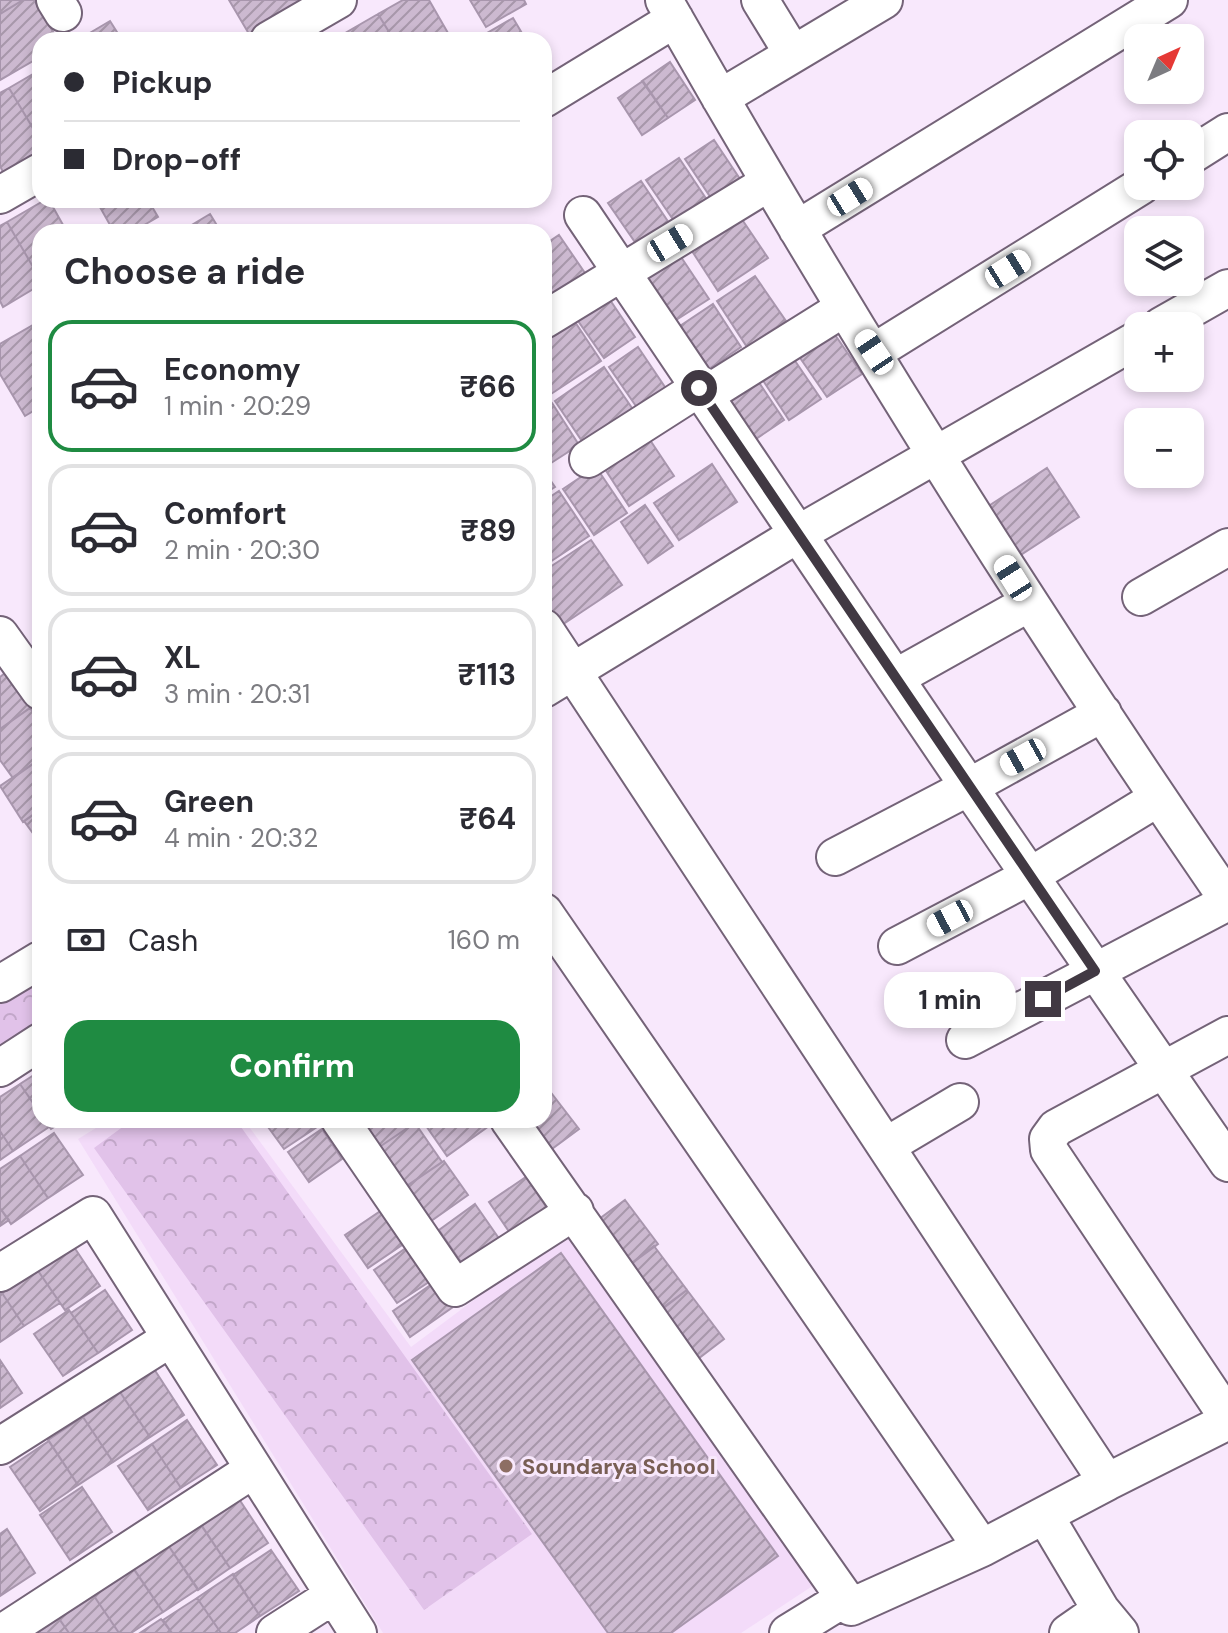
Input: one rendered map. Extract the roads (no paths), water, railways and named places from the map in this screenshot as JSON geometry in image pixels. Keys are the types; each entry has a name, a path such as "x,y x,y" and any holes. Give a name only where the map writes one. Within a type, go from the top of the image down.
{"street":[{"path":"283,32 338,0"},
{"path":"760,0 793,54"},
{"path":"720,98 884,0"},
{"path":"797,229 1169,0"},
{"path":"552,93 669,10 768,183 935,454 1029,603 1228,901 965,1040"},
{"path":"1204,147 1228,132"},
{"path":"0,195 32,177"},
{"path":"552,315 768,183"},
{"path":"874,352 1124,197"},
{"path":"583,215 969,787 1228,1163"},
{"path":"1197,312 1223,302"},
{"path":"588,459 844,308"},
{"path":"558,680 798,534 1124,347"},
{"path":"1141,597 1228,547"},
{"path":"895,678 1029,603"},
{"path":"0,635 32,680"},
{"path":"552,658 558,680 886,1146 1107,1482"},
{"path":"835,857 1103,713"},
{"path":"897,946 1030,876 1158,798"},
{"path":"552,924 982,1548"},
{"path":"0,984 32,965"},
{"path":"515,1128 851,1607 982,1548 1228,1420 1049,1150 1048,1139 1056,1128 1228,1035"},
{"path":"0,1068 32,1047"},
{"path":"886,1146 960,1102"},
{"path":"345,1128 455,1288 575,1211"},
{"path":"0,1273 93,1215 358,1633"},
{"path":"0,1446 171,1338"},
{"path":"2,1633 254,1469"},
{"path":"1045,1516 1111,1622 1068,1633"},
{"path":"275,1633 334,1595"},
{"path":"788,1633 845,1598"}],"place":[{"name":"Soundarya School","path":"506,1466"}]}
